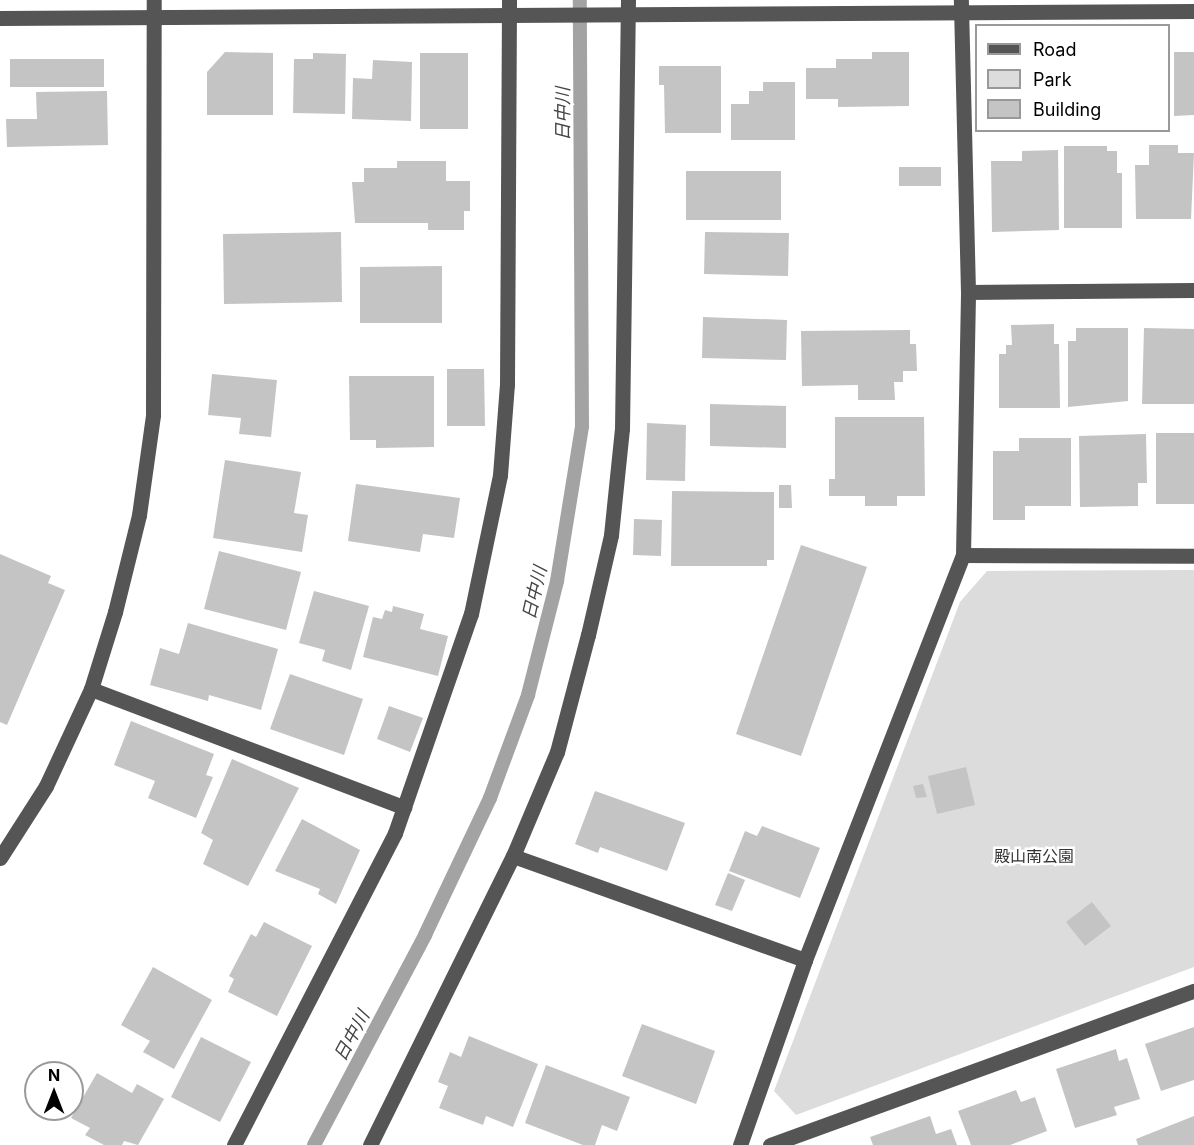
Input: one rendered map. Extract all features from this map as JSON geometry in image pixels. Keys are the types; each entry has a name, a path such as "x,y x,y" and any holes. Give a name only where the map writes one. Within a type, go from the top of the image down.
{"street":[{"path":"234,1145 395,833 471,614 500,475 507,385 509,0"},
{"path":"370,1145 513,856 557,752 610,535 622,429 626,311 627,0"},
{"path":"740,1145 805,960 963,555 968,292 961,6"},
{"path":"0,18 154,8 509,17 628,17 961,6 1194,11"},
{"path":"0,858 46,786 91,689 116,612 139,515 153,415 154,8"},
{"path":"968,292 1194,290"},
{"path":"963,555 1194,556"},
{"path":"91,689 404,807"},
{"path":"513,856 805,960"},
{"path":"770,1145 1194,991"}],"green space":[{"name":"殿山南公園","path":"1194,570 1194,967 796,1115 774,1091 960,602 987,571"}],"building":[{"path":"225,52 273,53 273,115 207,115 207,72"},
{"path":"872,52 909,52 909,106 838,107 838,99 806,99 806,68 836,68 836,59 872,59"},
{"path":"1174,52 1194,52 1194,115 1174,116"},
{"path":"313,53 346,54 345,114 293,113 294,59 313,59"},
{"path":"420,53 468,53 468,129 420,129"},
{"path":"10,59 104,59 104,87 10,87"},
{"path":"373,60 412,62 411,121 352,119 353,78 372,79"},
{"path":"659,66 721,66 721,133 665,133 664,85 659,85"},
{"path":"763,82 795,82 795,140 731,140 731,104 749,104 749,91 763,91"},
{"path":"107,91 108,145 7,147 6,119 37,119 36,92"},
{"path":"1149,145 1178,145 1178,153 1194,153 1191,219 1136,219 1135,165 1149,165"},
{"path":"1064,146 1107,146 1107,151 1117,151 1117,173 1122,173 1122,228 1064,228"},
{"path":"1058,150 1059,230 992,232 991,161 1022,161 1022,151"},
{"path":"397,161 446,161 446,181 470,181 470,211 464,211 464,230 428,230 428,223 355,223 352,182 364,182 364,168 397,168"},
{"path":"899,167 941,167 941,186 899,186"},
{"path":"686,171 781,171 781,220 686,220"},
{"path":"341,232 342,302 224,304 223,234"},
{"path":"705,232 789,233 788,276 704,274"},
{"path":"442,266 442,323 360,323 360,267"},
{"path":"703,317 787,320 786,360 702,358"},
{"path":"1054,324 1054,344 1059,344 1060,408 999,408 999,354 1006,354 1006,345 1012,345 1011,325"},
{"path":"1076,328 1128,328 1128,401 1068,407 1068,341 1076,341"},
{"path":"1144,328 1194,329 1194,404 1142,404"},
{"path":"910,330 910,344 916,344 917,371 903,371 903,382 894,382 895,400 858,400 858,385 802,386 801,331"},
{"path":"447,369 484,369 485,426 447,426"},
{"path":"212,374 277,380 271,437 239,434 241,418 208,415"},
{"path":"349,376 434,376 434,447 376,448 376,440 350,440"},
{"path":"710,404 786,406 786,448 710,446"},
{"path":"835,417 924,417 925,496 897,496 897,506 865,506 865,496 829,496 829,479 835,479"},
{"path":"647,423 686,425 685,481 646,480"},
{"path":"1156,433 1194,433 1194,504 1156,504"},
{"path":"1146,434 1147,483 1138,483 1138,506 1080,507 1079,436"},
{"path":"1019,438 1071,438 1071,506 1025,506 1025,520 993,520 993,451 1019,451"},
{"path":"225,460 301,472 294,513 308,515 302,552 213,538"},
{"path":"356,484 460,498 454,538 423,534 420,552 348,541"},
{"path":"779,485 791,485 792,508 779,508"},
{"path":"672,491 774,492 774,560 767,560 767,566 671,566"},
{"path":"634,519 662,520 661,556 633,555"},
{"path":"801,545 867,567 801,756 736,734"},
{"path":"219,551 301,572 286,630 204,609"},
{"path":"0,554 51,576 48,583 65,590 7,725 0,722"},
{"path":"314,591 369,606 351,670 322,661 325,650 299,643"},
{"path":"393,606 424,614 420,629 448,636 438,676 363,657 373,617 382,619 385,610 392,612"},
{"path":"188,623 278,649 261,710 209,695 208,701 150,685 160,648 179,654"},
{"path":"290,674 363,699 344,755 270,729"},
{"path":"389,706 423,718 410,752 377,739"},
{"path":"131,721 214,754 206,775 213,777 196,818 148,798 155,781 114,765"},
{"path":"232,759 299,788 248,886 203,864 213,840 201,833"},
{"path":"966,767 975,805 937,814 928,776"},
{"path":"923,784 927,797 916,798 913,786"},
{"path":"595,791 685,823 667,871 600,847 598,853 575,844"},
{"path":"302,819 360,850 336,904 318,894 320,889 275,871"},
{"path":"762,826 820,848 800,898 729,871 745,831 757,836"},
{"path":"728,873 745,880 732,911 715,905"},
{"path":"1092,902 1111,926 1085,946 1066,922"},
{"path":"264,922 312,946 277,1016 228,992 234,979 229,976 251,934 256,937"},
{"path":"153,967 212,1000 174,1069 143,1052 150,1041 121,1025"},
{"path":"642,1024 715,1051 696,1104 622,1076"},
{"path":"1194,1027 1194,1080 1161,1091 1145,1044"},
{"path":"469,1036 538,1064 513,1127 486,1116 483,1125 439,1108 448,1086 438,1082 450,1052 461,1057"},
{"path":"201,1037 251,1062 220,1122 171,1097"},
{"path":"1116,1049 1119,1061 1127,1058 1140,1099 1114,1107 1117,1115 1075,1128 1056,1069"},
{"path":"546,1065 630,1097 617,1131 602,1125 595,1145 583,1145 525,1123"},
{"path":"97,1073 132,1093 137,1084 164,1099 138,1145 124,1141 122,1145 104,1145 85,1135 90,1128 77,1121 84,1121 84,1096"},
{"path":"1016,1090 1021,1102 1035,1097 1047,1131 1010,1145 971,1145 958,1111"},
{"path":"930,1116 936,1134 951,1129 957,1145 873,1145 870,1137"},
{"path":"1194,1116 1194,1145 1138,1145 1136,1139"}],"waterway":[{"name":"日中川","path":"314,1145 425,935 490,798 528,695 557,581 582,426 580,0"}]}
